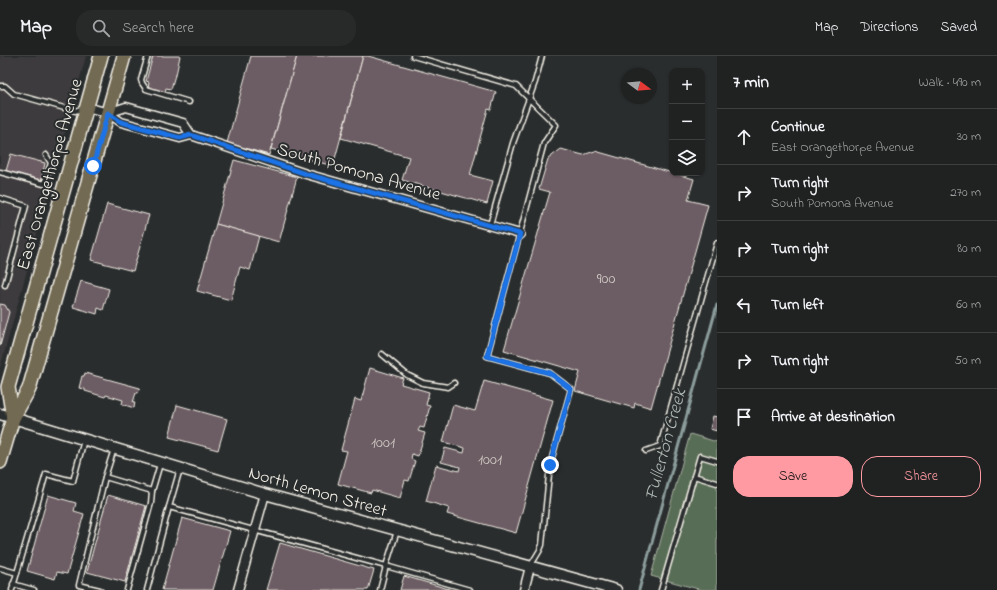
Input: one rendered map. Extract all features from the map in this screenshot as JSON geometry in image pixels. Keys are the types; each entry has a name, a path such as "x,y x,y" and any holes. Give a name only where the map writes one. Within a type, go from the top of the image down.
{"main road":[{"name":"East Orangethorpe Avenue","path":"0,462 8,387 101,56"},
{"name":"East Orangethorpe Avenue","path":"6,416 29,389 124,56"}],"street":[{"name":"South Pomona Avenue","path":"87,107 108,113 121,122 180,138 191,135 306,174 520,234"},
{"name":"South Pomona Avenue","path":"108,113 126,107 183,123 191,135"},
{"name":"North Lemon Street","path":"6,416 265,494 616,590"},
{"path":"238,590 265,494"},
{"path":"524,590 530,567"}],"lane":[{"path":"148,56 141,80 146,89 190,102"},
{"path":"413,56 516,86 556,125 544,143 487,356 550,373 571,389 550,465 542,545 530,567"},
{"path":"490,225 513,143 542,56"},
{"path":"2,86 14,94 75,111 87,107"},
{"path":"0,172 44,184 51,163 46,155"},
{"path":"0,198 26,206 5,285"},
{"path":"646,451 660,446 717,243"},
{"path":"382,354 407,375 423,382 448,387 454,383"},
{"path":"12,590 46,474 73,482 84,440"},
{"path":"100,590 79,585 105,477 114,449"},
{"path":"661,590 700,456 717,461"},
{"path":"127,590 151,503 152,491 161,463"},
{"path":"147,590 180,468"},
{"path":"694,476 717,483"},
{"path":"105,477 152,491"},
{"path":"169,507 470,590"},
{"path":"380,590 397,531"},
{"path":"0,568 17,573"},
{"path":"13,584 34,590"}],"shaded area":[{"path":"0,56 86,56 0,368"}],"green space":[{"path":"690,434 717,442 717,590 702,590 651,576"}],"building":[{"path":"153,56 180,56 171,89 166,88 165,92 148,87 149,82 146,81"},
{"path":"251,56 297,56 269,155 227,143"},
{"path":"297,56 363,56 333,166 271,149"},
{"path":"363,56 368,56 496,92 491,110 488,109 470,175 493,181 487,204 402,180 409,157 341,138"},
{"path":"561,149 583,155 595,151 669,172 669,176 683,176 694,179 688,200 708,205 651,408 635,403 634,408 575,391 580,372 504,350 550,192 539,189 548,159"},
{"path":"11,154 45,163 41,181 6,171"},
{"path":"234,160 297,177 279,242 216,224"},
{"path":"107,204 149,215 133,271 91,260"},
{"path":"216,224 259,236 250,270 240,267 231,300 197,291"},
{"path":"81,281 109,289 103,310 98,308 97,314 73,307"},
{"path":"0,304 5,305 9,312 0,346"},
{"path":"370,368 403,378 401,384 429,392 426,405 430,406 424,428 420,427 418,431 425,433 418,456 412,454 411,459 415,461 409,481 405,480 400,498 372,490 371,493 338,484 347,451 341,450 355,399 361,401"},
{"path":"85,373 140,388 138,393 136,393 133,402 135,402 134,408 122,404 123,400 106,395 105,397 79,388 82,376 84,376"},
{"path":"484,381 553,400 516,533 447,514 449,508 426,501 436,465 459,471 460,467 441,462 445,448 464,453 465,448 443,442 453,405 475,411"},
{"path":"177,405 227,419 218,450 169,437"},
{"path":"713,416 717,417 717,431 710,429"},
{"path":"48,495 76,503 74,511 84,514 67,574 57,572 55,579 27,571"},
{"path":"108,495 146,506 125,582 87,572"},
{"path":"182,518 230,531 213,590 162,590"},
{"path":"280,543 374,570 368,590 266,590"},
{"path":"404,576 452,590 400,590"}],"waterway":[{"name":"Fullerton Creek","path":"639,590 717,305"}],"route":[{"path":"93,166 108,113 121,122 180,138 191,135 306,174 520,234 487,356 550,373 571,389 550,465"}]}
